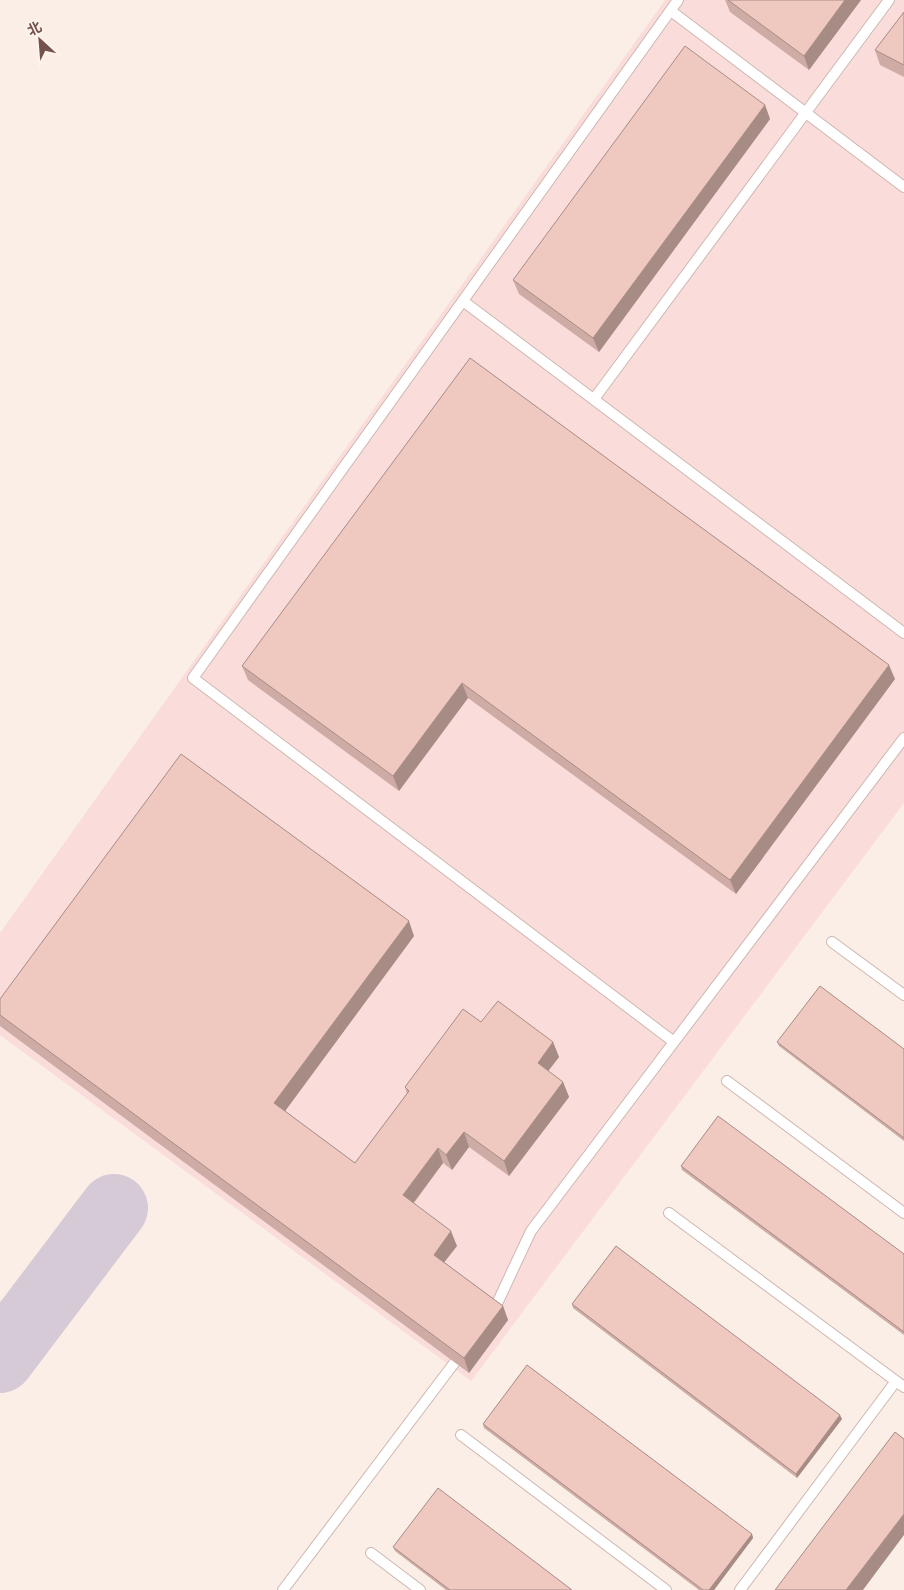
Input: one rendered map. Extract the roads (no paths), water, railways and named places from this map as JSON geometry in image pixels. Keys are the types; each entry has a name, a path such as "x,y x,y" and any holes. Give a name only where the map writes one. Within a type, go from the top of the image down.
{"lane":[{"path":"674,1042 193,678 678,0"},
{"path":"594,399 890,0"},
{"path":"671,11 904,186"},
{"path":"463,301 904,633"},
{"path":"494,1310 532,1231 904,738"},
{"path":"832,942 904,995"},
{"path":"727,1081 904,1213"},
{"path":"669,1213 900,1384 740,1590"},
{"path":"282,1590 455,1362"},
{"path":"461,1434 666,1590"},
{"path":"371,1553 420,1590"}]}
